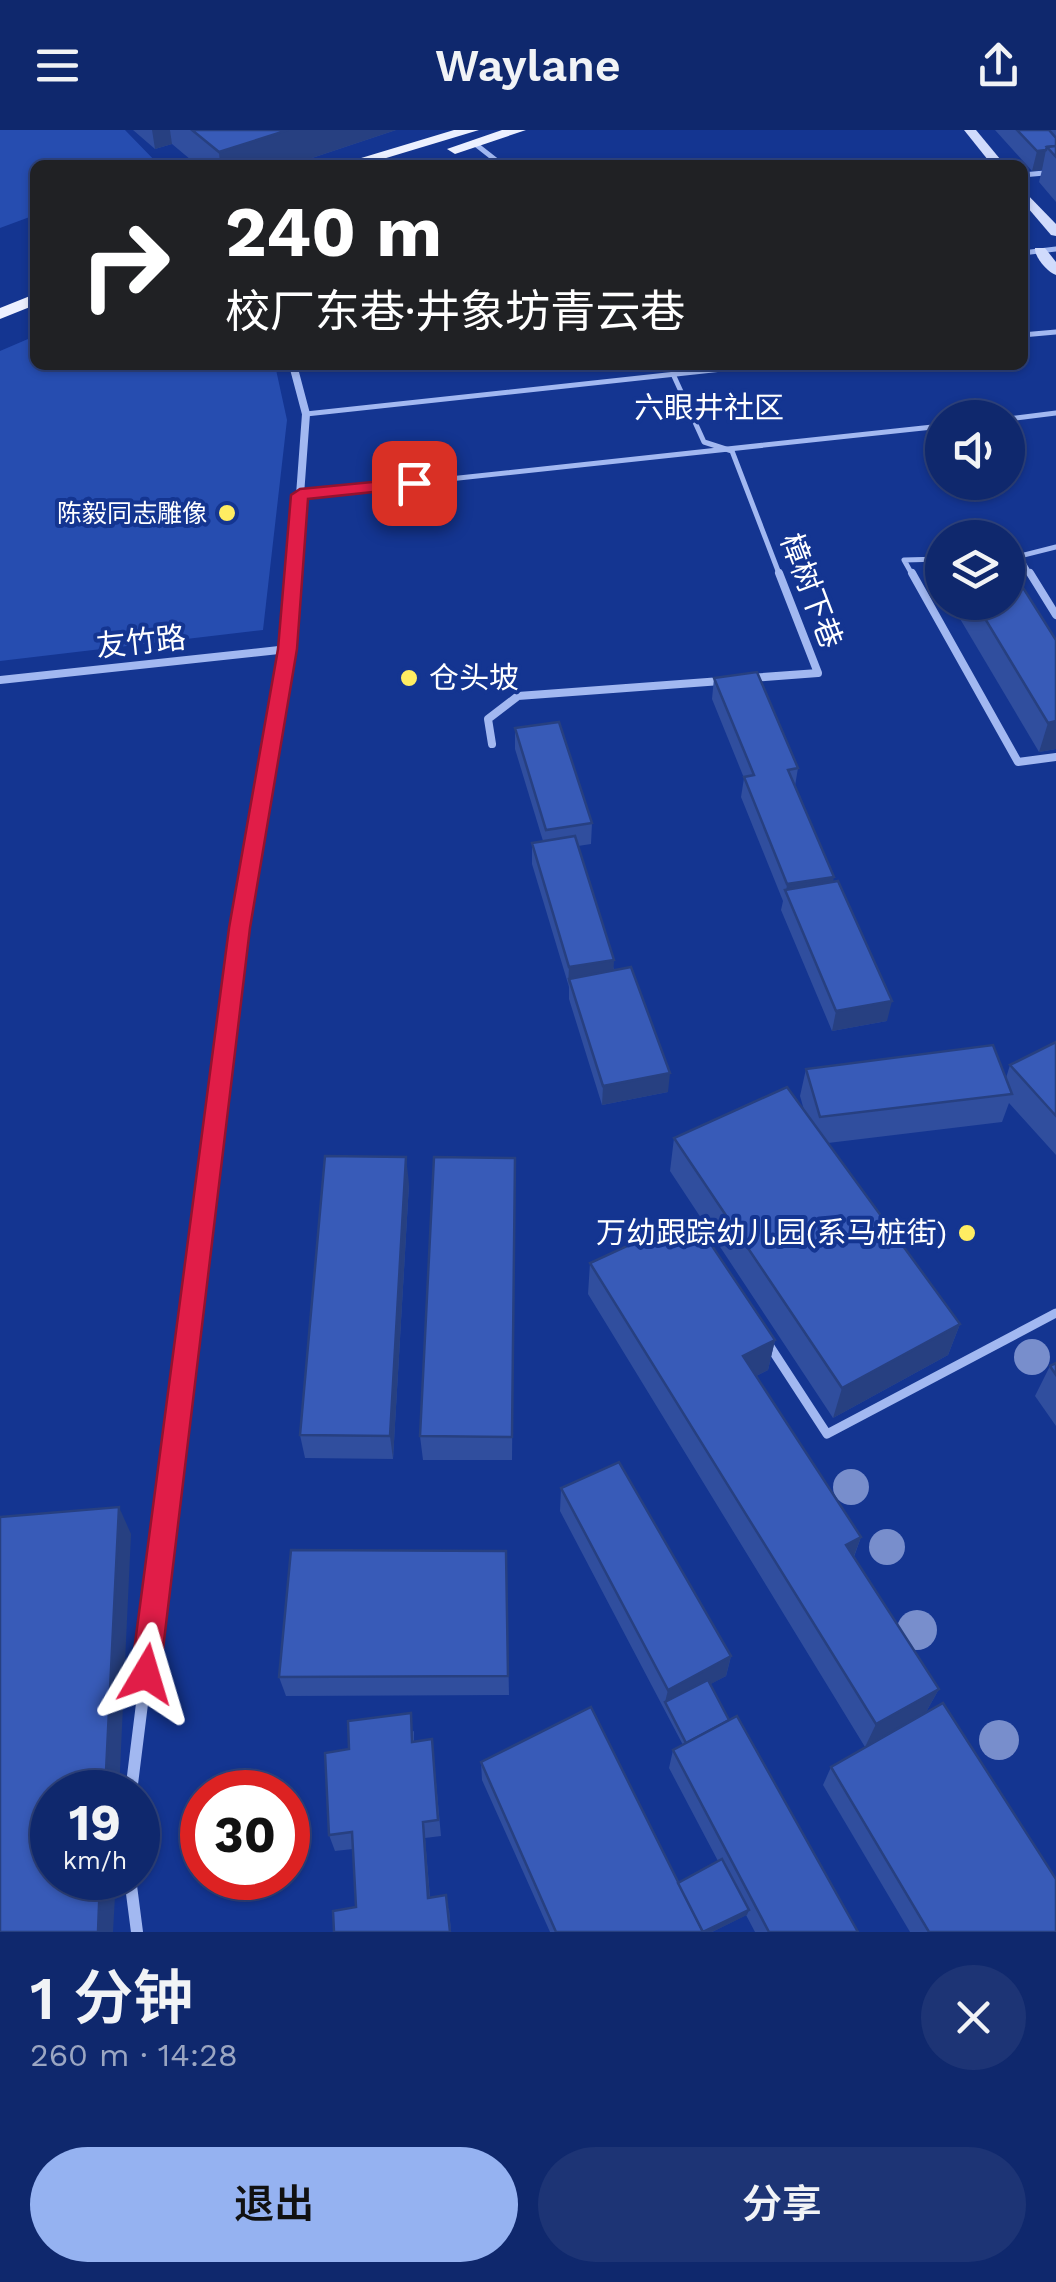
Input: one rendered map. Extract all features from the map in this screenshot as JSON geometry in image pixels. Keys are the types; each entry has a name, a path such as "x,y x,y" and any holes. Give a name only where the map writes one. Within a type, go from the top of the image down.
{"main road":[{"path":"365,160 465,134 518,130"},
{"path":"408,160 465,134"},
{"path":"0,296 30,283"},
{"path":"0,314 30,301"}],"street":[{"path":"970,130 996,160"},
{"path":"1028,199 1056,232"},
{"path":"1040,251 1056,271"},
{"path":"134,1770 240,928 288,649 306,414 295,370"},
{"path":"132,1900 136,1932"}],"lane":[{"path":"465,134 496,160"},
{"path":"1028,174 1056,172"},
{"path":"1028,252 1056,249"},
{"path":"1028,335 1056,332"},
{"path":"306,414 706,370"},
{"path":"673,374 704,442 732,451"},
{"path":"1025,416 1056,413"},
{"path":"300,495 925,428"},
{"name":"樟树下巷","path":"732,451 818,673 743,679"},
{"path":"1025,555 1056,547"},
{"path":"925,560 904,560 925,597"},
{"path":"1025,566 1056,615"},
{"path":"938,620 1018,762 1056,756"},
{"name":"友竹路","path":"0,680 288,649"},
{"path":"492,744 488,719 518,696 724,680"},
{"path":"766,1342 828,1434 1056,1313"}],"shaded area":[{"path":"0,130 125,130 154,160 30,160 30,217 0,228"},
{"path":"30,338 30,370 276,370 287,420 263,630 0,661 0,351"}],"building":[{"path":"192,130 288,130 219,152"},
{"path":"1017,130 1049,130 1056,138 1056,146 1037,151"},
{"path":"1025,591 1056,640 1056,721 1048,723 986,620 1025,620"},
{"path":"757,672 798,768 788,770 834,877 787,884 744,777 754,775 714,678"},
{"path":"559,722 592,823 546,830 515,728"},
{"path":"575,836 614,960 569,967 532,843"},
{"path":"838,881 892,1001 836,1011 785,890"},
{"path":"631,967 670,1073 603,1086 569,979"},
{"path":"1056,1042 1056,1116 1010,1065"},
{"path":"993,1045 1012,1094 820,1117 806,1069"},
{"path":"787,1087 960,1324 842,1388 674,1138"},
{"path":"325,1156 406,1157 390,1436 300,1435"},
{"path":"434,1157 515,1158 512,1437 420,1436"},
{"path":"692,1216 775,1340 743,1356 861,1537 846,1545 939,1689 876,1724 590,1263"},
{"path":"619,1462 731,1656 668,1690 561,1488"},
{"path":"119,1507 106,1770 30,1770 30,1900 99,1900 98,1932 0,1932 0,1517"},
{"path":"291,1550 506,1551 508,1676 279,1677"},
{"path":"708,1680 729,1720 686,1743 665,1702"},
{"path":"943,1703 1056,1879 1056,1932 929,1932 831,1767"},
{"path":"591,1707 703,1932 556,1932 481,1762"},
{"path":"411,1713 412,1742 432,1739 438,1820 423,1822 428,1898 446,1895 450,1932 334,1932 333,1911 356,1907 352,1832 329,1835 325,1753 349,1749 348,1721"},
{"path":"737,1716 858,1932 769,1932 673,1750"},
{"path":"722,1859 749,1910 703,1932 678,1883"}],"place":[{"name":"陈毅同志雕像","path":"227,513"},
{"name":"仓头坡","path":"409,678"},
{"name":"万幼跟踪幼儿园(系马桩街)","path":"967,1233"}],"district":[{"name":"六眼井社区","path":"709,408"}],"route":[{"path":"146,1674 240,928 288,649 300,495 414,483"}]}
